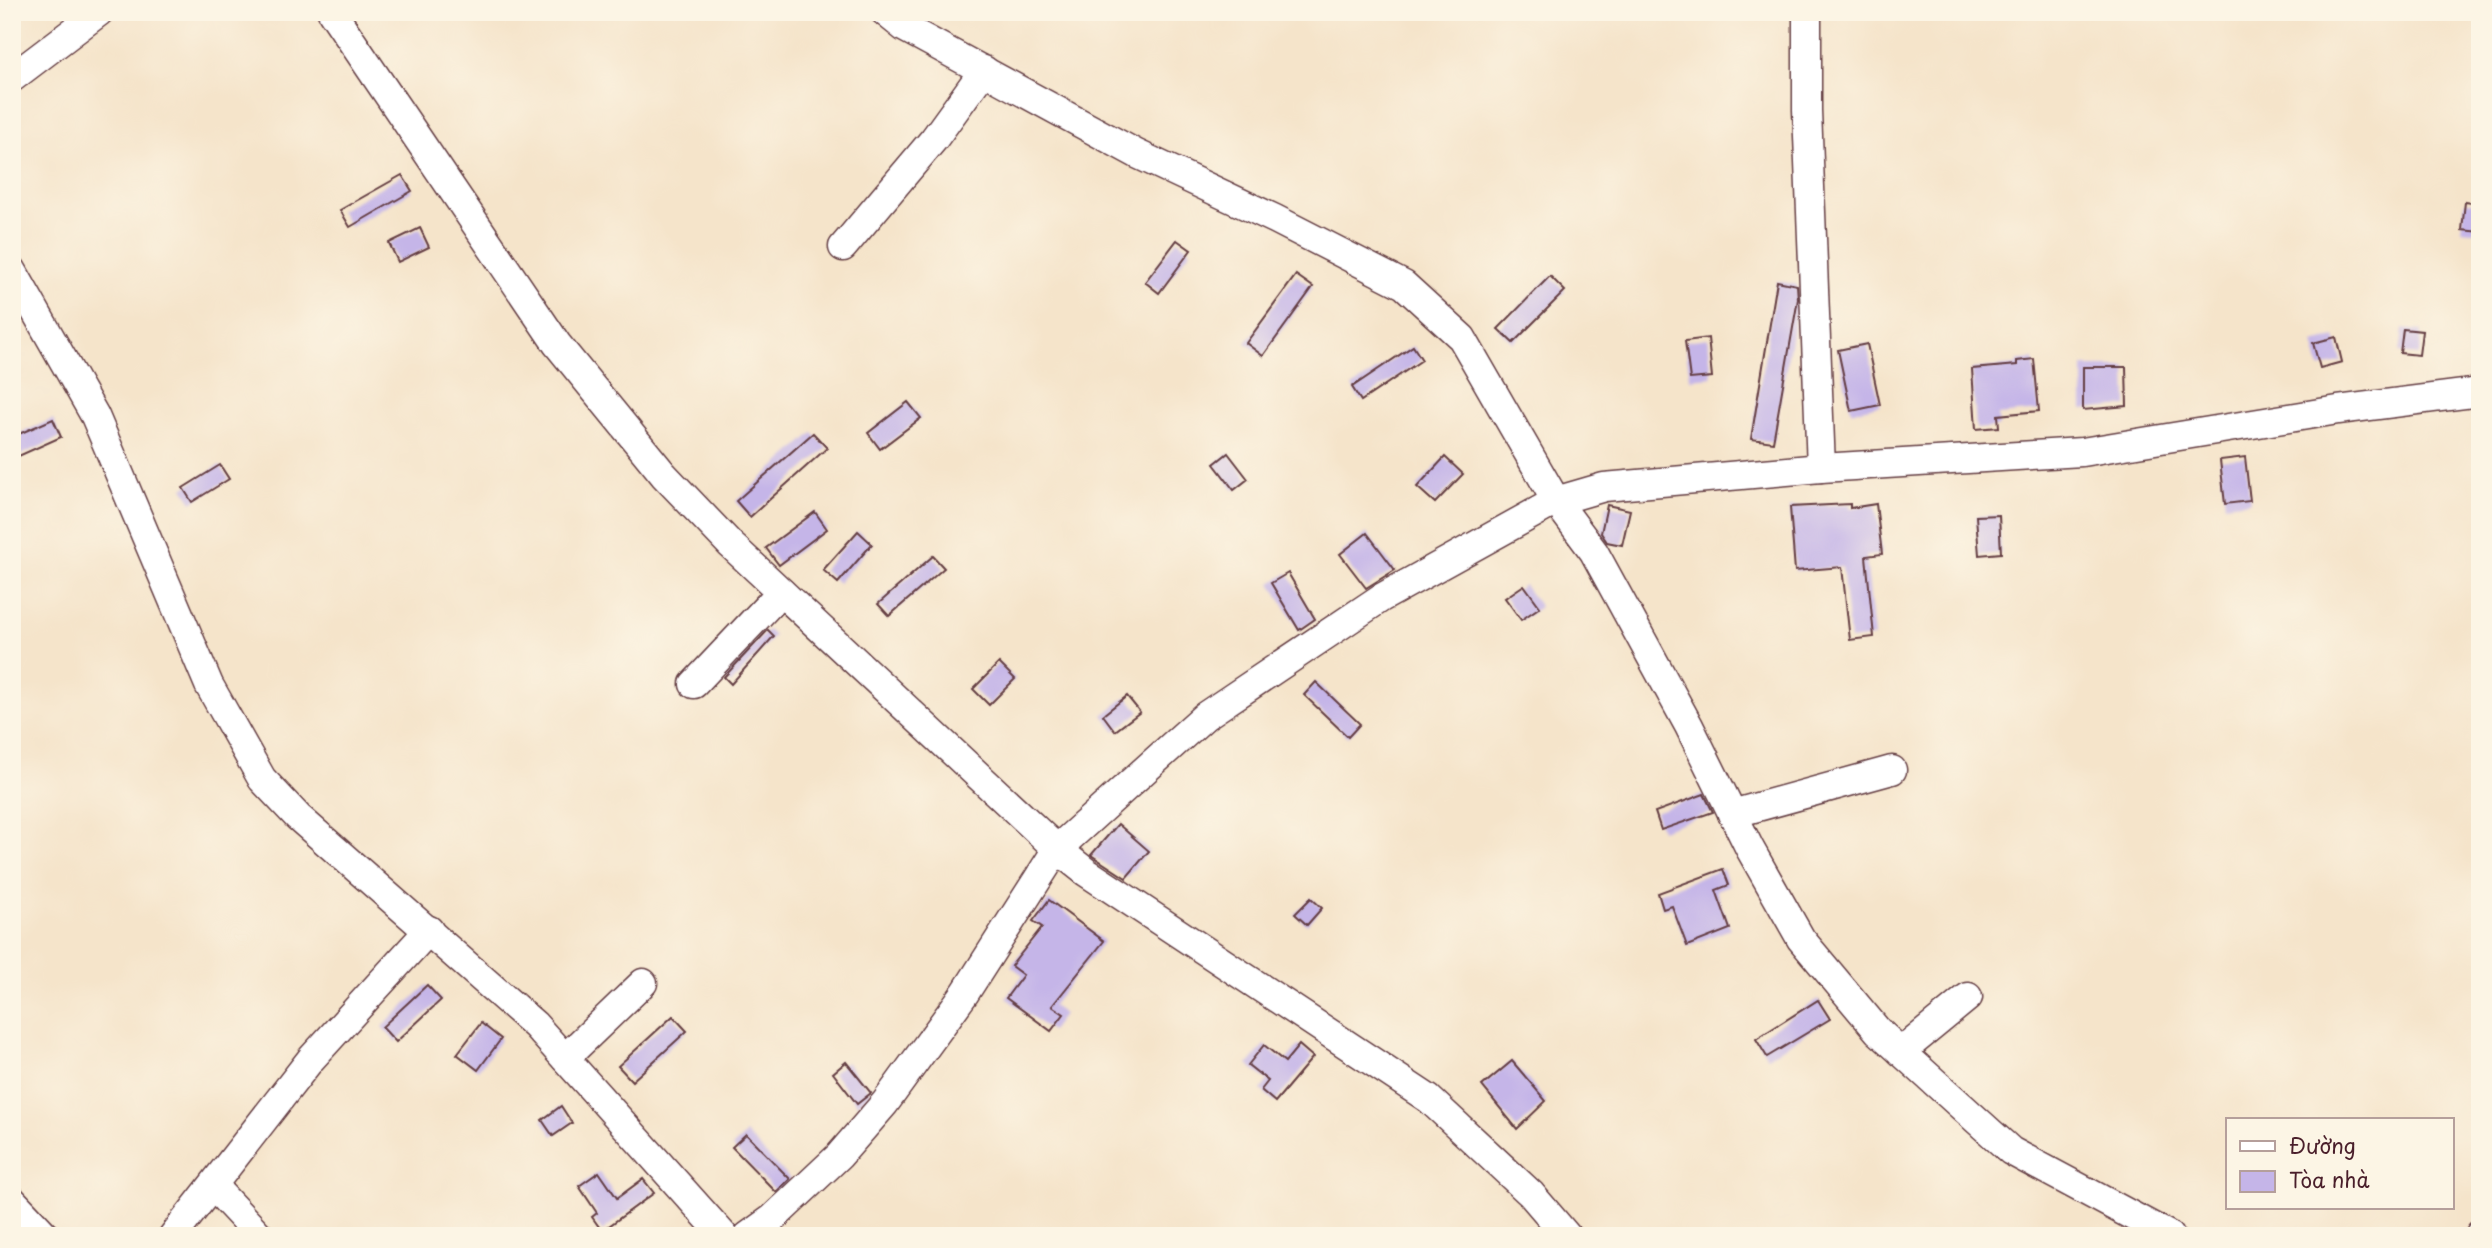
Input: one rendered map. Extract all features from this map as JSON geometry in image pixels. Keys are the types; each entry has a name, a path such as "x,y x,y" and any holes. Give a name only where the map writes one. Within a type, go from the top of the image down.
{"street":[{"path":"12,78 99,12"},
{"path":"332,12 557,344 664,475 780,592 1057,849 1086,872 1429,1099 1531,1194 1567,1236"},
{"path":"885,12 905,27 1137,154 1275,219 1404,285 1462,338 1556,501 1594,552 1801,939 1878,1031 2011,1152 2170,1236"},
{"path":"1807,12 1807,110 1821,468"},
{"path":"843,247 934,139 984,71"},
{"path":"12,270 95,416 209,685 262,779 298,817 507,998 565,1058 724,1236"},
{"path":"748,1236 772,1218 839,1156 885,1103 965,993 1057,849 1205,716 1381,598 1556,501 1604,487 1821,468 2082,452 2338,410 2480,393"},
{"path":"694,684 780,592"},
{"path":"1732,814 1892,769"},
{"path":"173,1236 311,1059 429,930"},
{"path":"565,1058 643,983"},
{"path":"1901,1052 1968,998"},
{"path":"213,1186 238,1209 260,1236"},
{"path":"12,1200 46,1236"}],"building":[{"path":"402,175 412,191 350,227 340,210"},
{"path":"2465,202 2480,204 2480,232 2462,230"},
{"path":"420,228 429,247 398,262 389,243"},
{"path":"1177,240 1191,250 1159,293 1145,282"},
{"path":"1296,275 1313,287 1263,356 1246,343"},
{"path":"1550,276 1565,291 1513,343 1498,329"},
{"path":"1777,281 1797,285 1798,299 1773,442 1751,439"},
{"path":"2403,329 2422,331 2419,355 2400,353"},
{"path":"2336,337 2342,362 2320,368 2313,343"},
{"path":"1708,338 1712,377 1690,379 1685,341"},
{"path":"1867,344 1880,405 1851,411 1838,350"},
{"path":"1413,346 1422,360 1361,401 1352,387"},
{"path":"2034,359 2039,411 1998,415 1999,427 1976,429 1972,369 2017,365 2017,361"},
{"path":"2083,367 2126,367 2127,406 2083,410"},
{"path":"908,402 921,418 880,449 868,433"},
{"path":"53,419 61,437 12,459 12,437"},
{"path":"813,433 827,448 750,517 736,501"},
{"path":"1228,453 1248,479 1234,490 1214,464"},
{"path":"1445,457 1463,474 1435,503 1417,487"},
{"path":"2245,457 2250,501 2225,504 2220,460"},
{"path":"220,465 229,479 192,502 183,488"},
{"path":"1850,504 1850,508 1876,504 1882,554 1866,556 1874,637 1850,640 1842,567 1795,571 1790,507"},
{"path":"1607,505 1630,510 1622,545 1607,542 1601,533"},
{"path":"815,512 827,529 779,565 766,548"},
{"path":"1999,515 2001,553 1979,555 1976,516"},
{"path":"858,531 872,544 838,583 823,570"},
{"path":"1367,533 1395,570 1366,588 1340,554"},
{"path":"933,556 944,568 889,616 878,604"},
{"path":"1288,573 1315,619 1299,630 1271,583"},
{"path":"1524,585 1540,607 1521,620 1505,598"},
{"path":"768,630 774,636 731,684 724,677"},
{"path":"999,663 1015,679 989,705 973,689"},
{"path":"1316,682 1360,724 1348,737 1304,695"},
{"path":"1127,696 1140,712 1115,731 1103,715"},
{"path":"1704,794 1713,812 1661,830 1655,812"},
{"path":"1118,824 1149,851 1126,878 1091,855"},
{"path":"1723,869 1729,885 1716,890 1730,929 1687,946 1672,906 1663,909 1658,893"},
{"path":"1311,898 1322,908 1307,925 1295,914"},
{"path":"1049,900 1104,941 1052,1006 1064,1014 1051,1031 1006,998 1023,975 1011,966 1042,927 1033,921"},
{"path":"427,985 441,1000 396,1042 382,1027"},
{"path":"1818,1000 1830,1019 1767,1057 1756,1039"},
{"path":"673,1016 687,1031 632,1081 618,1066"},
{"path":"481,1023 501,1039 478,1070 457,1054"},
{"path":"1264,1045 1285,1062 1299,1045 1313,1057 1275,1102 1261,1090 1268,1081 1248,1065"},
{"path":"1512,1061 1546,1101 1517,1129 1482,1086"},
{"path":"846,1062 871,1093 857,1104 833,1073"},
{"path":"561,1106 572,1123 553,1136 542,1120"},
{"path":"746,1134 790,1179 776,1192 732,1147"},
{"path":"599,1172 617,1198 643,1179 654,1193 602,1231 592,1217 597,1213 579,1186"}]}
